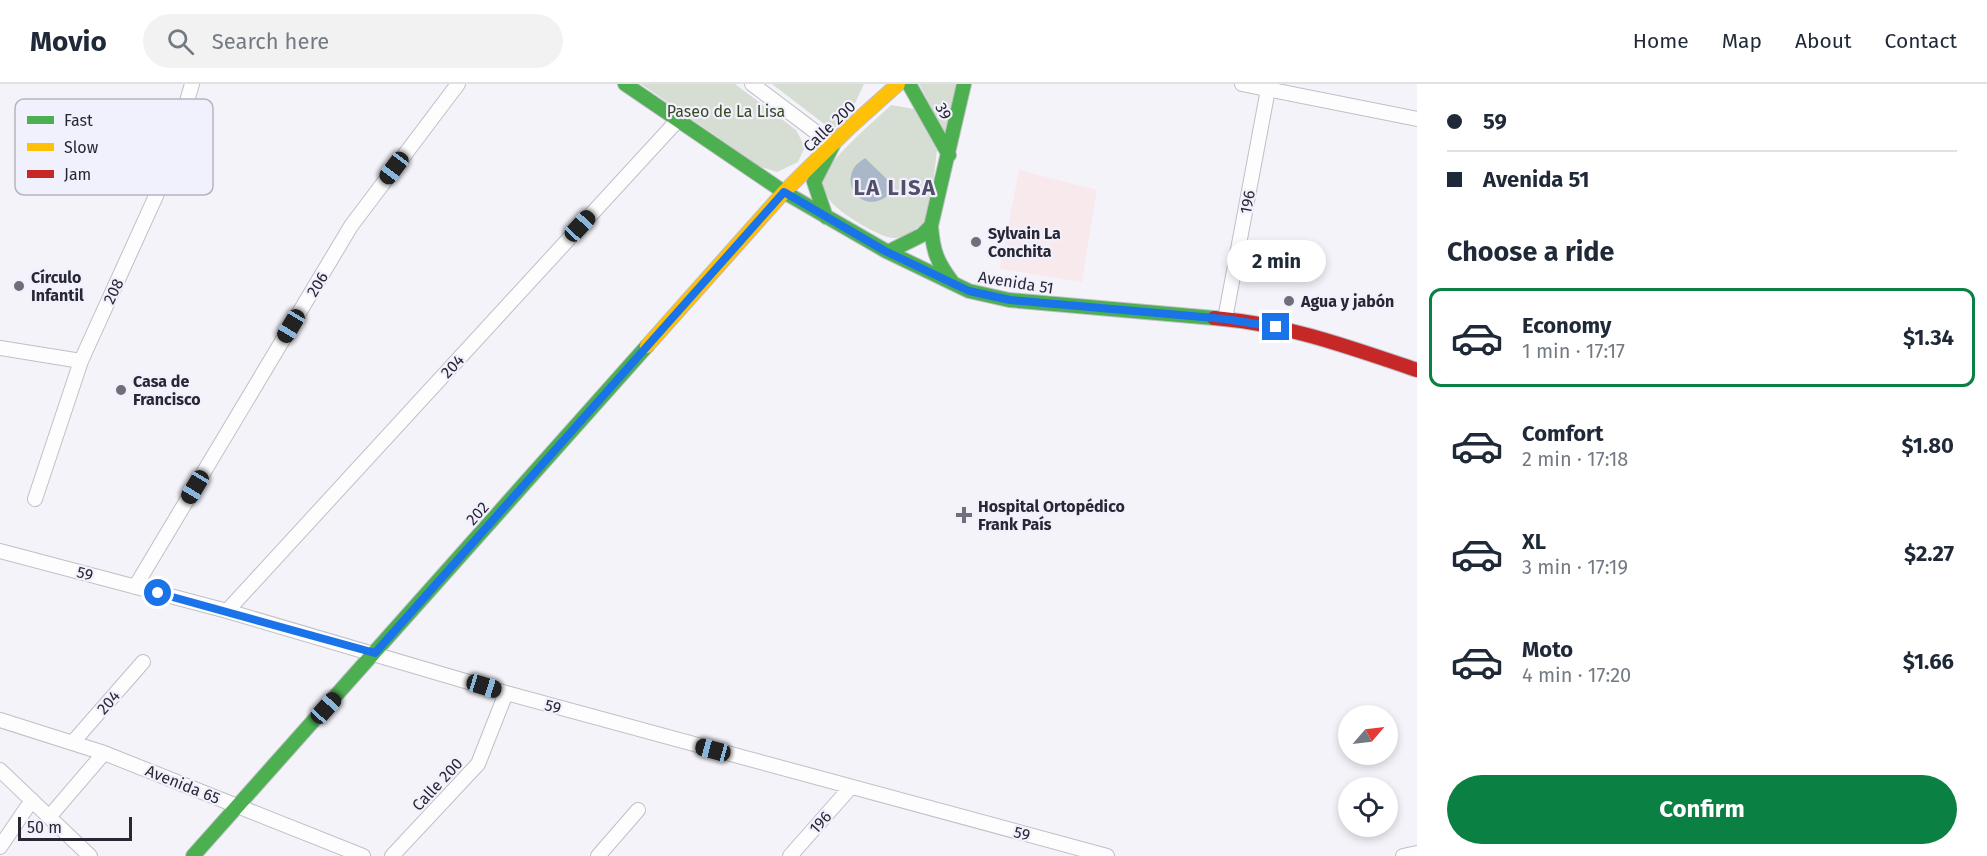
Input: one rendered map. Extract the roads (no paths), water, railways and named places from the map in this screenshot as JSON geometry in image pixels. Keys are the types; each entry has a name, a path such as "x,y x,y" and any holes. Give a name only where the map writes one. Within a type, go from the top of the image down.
{"main road":[{"name":"Avenida 51","path":"625,84 784,192 888,252 969,291 1010,300 1225,319 1276,327 1320,337 1417,370"},
{"path":"866,114 879,84"},
{"name":"Calle 200","path":"784,192 898,84"},
{"name":"39","path":"909,84 950,154"},
{"path":"953,283 939,265 933,248 931,226 950,154 964,84"},
{"path":"826,217 814,182 833,145"},
{"name":"202","path":"193,856 784,192"},
{"path":"888,252 922,235 931,226"}],"street":[{"name":"208","path":"188,99 192,84"},
{"name":"206","path":"135,587 351,226 458,84"},
{"path":"752,84 833,145"},
{"path":"1242,84 1268,87 1417,119"},
{"name":"196","path":"1225,319 1268,87"},
{"name":"204","path":"227,611 677,121"},
{"name":"208","path":"35,499 81,361 156,195"},
{"path":"0,348 81,361"},
{"name":"59","path":"0,551 227,611 506,693 850,788 1107,856"},
{"name":"204","path":"73,742 143,662"},
{"name":"Calle 200","path":"392,856 478,764 506,693"},
{"name":"Avenida 65","path":"0,720 104,753 363,856"},
{"path":"50,816 104,753"},
{"path":"0,770 90,856"},
{"name":"196","path":"790,856 850,788"},
{"path":"0,847 32,800"},
{"path":"598,856 638,810"},
{"path":"1403,856 1417,854"}],"water":[{"path":"865,158 895,187 886,197 877,201 868,202 861,199 851,185 854,168"}],"place":[{"name":"Sylvain La Conchita","path":"976,242"},
{"name":"Círculo Infantil","path":"19,286"},
{"name":"Agua y jabón","path":"1289,301"},
{"name":"Casa de Francisco","path":"121,390"},
{"name":"Hospital Ortopédico Frank País","path":"964,515"}],"district":[{"name":"LA LISA","path":"895,187"}],"park label":[{"name":"Paseo de La Lisa","path":"726,111"}]}
